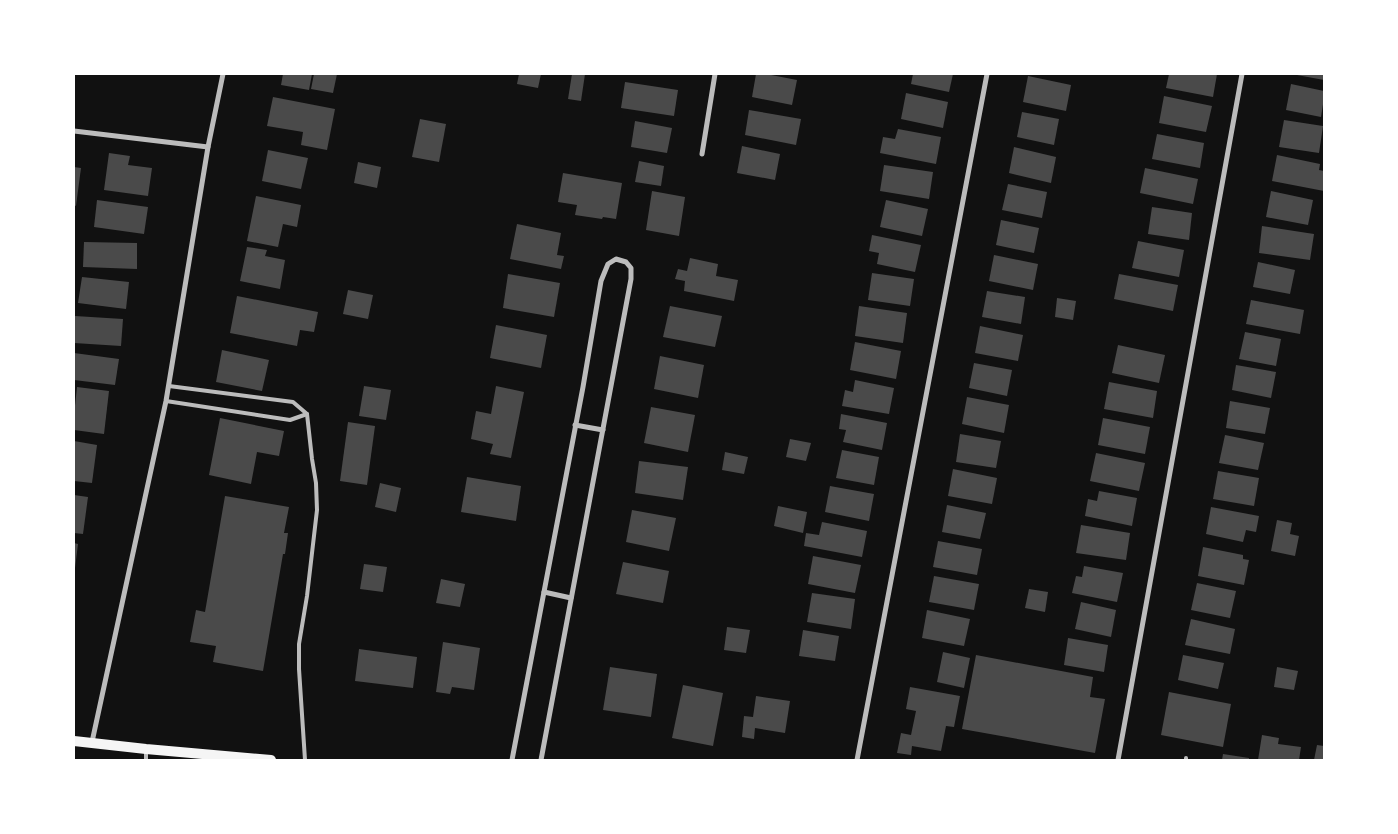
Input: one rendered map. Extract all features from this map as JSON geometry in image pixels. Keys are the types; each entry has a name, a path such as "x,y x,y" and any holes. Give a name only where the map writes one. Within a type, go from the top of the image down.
{"main road":[{"path":"74,741 238,759 271,760"}],"street":[{"path":"92,742 169,386 208,147 223,74"},
{"path":"702,154 715,74"},
{"path":"857,760 987,74"},
{"path":"1118,760 1242,74"},
{"path":"74,131 208,147"},
{"path":"512,760 601,281 608,264 616,259 626,262 631,268 631,280 540,760"},
{"path":"575,425 603,430"},
{"path":"544,592 571,598"}],"lane":[{"path":"169,386 293,402 308,414 317,510 307,596 299,644 305,760"},
{"path":"166,401 290,420 308,414"},
{"path":"146,749 146,760"}],"building":[{"path":"283,74 312,74 309,90 281,85"},
{"path":"314,74 337,74 333,93 311,89"},
{"path":"519,74 541,74 538,88 517,84"},
{"path":"572,74 585,74 581,101 568,99"},
{"path":"756,74 797,80 792,105 752,97"},
{"path":"913,74 953,74 949,92 911,84"},
{"path":"1169,74 1217,74 1213,97 1166,88"},
{"path":"1324,74 1324,80 1297,75"},
{"path":"1028,76 1071,85 1066,111 1023,102"},
{"path":"625,82 678,90 674,116 621,108"},
{"path":"1291,84 1324,91 1321,117 1286,110"},
{"path":"906,93 948,102 943,128 901,119"},
{"path":"1164,96 1212,106 1206,132 1159,123"},
{"path":"273,97 335,109 327,150 301,145 303,132 267,126"},
{"path":"749,110 801,119 796,145 745,135"},
{"path":"1022,112 1059,119 1054,145 1017,137"},
{"path":"420,119 446,124 439,162 412,157"},
{"path":"1284,120 1323,126 1319,153 1279,147"},
{"path":"635,121 672,128 667,153 631,147"},
{"path":"898,129 941,137 936,164 880,153 883,137 895,139"},
{"path":"1157,134 1204,143 1200,168 1152,159"},
{"path":"742,146 780,154 775,180 737,173"},
{"path":"1014,147 1056,157 1051,183 1009,173"},
{"path":"268,150 308,158 301,189 262,181"},
{"path":"109,153 130,156 128,165 152,168 148,196 104,190"},
{"path":"1277,155 1320,164 1319,170 1324,171 1324,191 1272,181"},
{"path":"639,161 664,166 661,186 635,182"},
{"path":"358,162 381,167 377,188 354,183"},
{"path":"884,165 933,172 929,199 880,191"},
{"path":"74,167 81,168 76,206 74,205"},
{"path":"1145,168 1198,179 1193,204 1140,193"},
{"path":"563,173 622,183 616,219 575,215 577,205 558,202"},
{"path":"1008,184 1047,192 1042,218 1002,210"},
{"path":"652,191 685,197 679,236 646,230"},
{"path":"1271,191 1313,200 1308,225 1266,217"},
{"path":"256,196 301,205 297,227 283,224 278,247 247,241"},
{"path":"97,200 148,207 144,234 94,227"},
{"path":"886,200 928,209 922,236 880,227"},
{"path":"1152,207 1192,213 1189,240 1148,234"},
{"path":"1001,220 1039,228 1034,253 996,245"},
{"path":"517,224 561,233 557,255 564,256 561,269 510,259"},
{"path":"1262,226 1314,234 1310,260 1259,253"},
{"path":"872,235 921,245 915,272 877,264 879,253 869,251"},
{"path":"1138,241 1184,250 1179,277 1132,268"},
{"path":"84,242 137,243 137,269 83,267"},
{"path":"247,247 267,250 265,256 285,260 280,289 240,281"},
{"path":"994,255 1038,264 1033,290 989,281"},
{"path":"690,258 718,264 716,276 738,280 734,301 684,291 685,281 675,279 678,269 687,271"},
{"path":"1258,262 1295,270 1290,294 1253,287"},
{"path":"872,273 914,279 910,306 868,300"},
{"path":"508,274 560,283 554,317 503,308"},
{"path":"1119,274 1178,285 1173,311 1114,299"},
{"path":"82,277 129,282 126,309 78,303"},
{"path":"348,290 373,295 368,319 343,314"},
{"path":"987,291 1025,297 1021,324 982,317"},
{"path":"237,296 318,312 314,332 300,330 297,346 230,333"},
{"path":"1057,298 1076,301 1073,320 1055,317"},
{"path":"1251,300 1304,310 1300,334 1246,324"},
{"path":"670,306 722,316 715,347 663,337"},
{"path":"859,306 907,313 903,343 855,336"},
{"path":"75,316 123,319 121,346 74,343"},
{"path":"496,325 547,335 541,368 490,358"},
{"path":"980,326 1023,335 1018,361 975,353"},
{"path":"1245,332 1281,339 1276,366 1239,359"},
{"path":"855,342 901,351 896,379 850,370"},
{"path":"1118,345 1165,355 1159,383 1112,373"},
{"path":"222,350 269,360 262,391 216,382"},
{"path":"74,353 119,359 115,385 74,380"},
{"path":"660,356 704,365 698,398 654,389"},
{"path":"974,363 1012,370 1007,396 969,388"},
{"path":"1236,365 1276,372 1271,398 1232,390"},
{"path":"855,380 894,388 889,414 842,406 845,390 853,392"},
{"path":"1109,382 1157,391 1153,418 1104,409"},
{"path":"364,386 391,390 386,420 359,416"},
{"path":"496,386 524,392 511,458 490,454 493,444 471,439 476,411 491,414"},
{"path":"77,387 109,391 104,434 74,430"},
{"path":"967,397 1009,405 1004,433 962,424"},
{"path":"1230,401 1270,408 1265,434 1226,428"},
{"path":"651,407 695,415 688,452 644,443"},
{"path":"841,414 887,423 882,450 843,442 846,430 839,429"},
{"path":"220,418 284,431 279,456 257,452 251,484 209,475"},
{"path":"1103,418 1150,427 1145,454 1098,445"},
{"path":"348,422 375,426 367,485 340,481"},
{"path":"960,434 1001,441 996,468 956,462"},
{"path":"1225,435 1264,443 1258,470 1219,463"},
{"path":"790,439 811,443 806,461 786,457"},
{"path":"74,441 97,445 92,483 74,481"},
{"path":"842,450 879,457 874,485 836,478"},
{"path":"725,452 748,457 744,474 722,470"},
{"path":"1096,453 1145,463 1139,491 1090,481"},
{"path":"639,461 688,467 683,500 635,493"},
{"path":"953,469 997,478 992,504 948,496"},
{"path":"1218,471 1259,478 1254,506 1213,499"},
{"path":"467,477 521,486 516,521 461,512"},
{"path":"380,483 401,488 396,512 375,507"},
{"path":"830,486 874,494 869,521 825,512"},
{"path":"1099,491 1137,498 1132,526 1085,516 1088,499 1097,501"},
{"path":"74,495 88,497 83,534 74,533"},
{"path":"225,496 289,507 284,533 288,533 285,554 283,554 263,671 213,662 216,646 190,642 196,610 205,612"},
{"path":"947,505 986,513 980,539 942,532"},
{"path":"778,506 807,512 803,533 774,526"},
{"path":"1211,507 1259,516 1256,532 1246,530 1243,542 1206,534"},
{"path":"632,510 676,518 669,551 626,542"},
{"path":"1277,520 1292,523 1290,534 1299,536 1295,556 1271,551"},
{"path":"822,522 867,531 862,557 804,546 806,533 819,535"},
{"path":"1081,525 1130,533 1126,560 1076,553"},
{"path":"938,541 982,549 977,575 933,567"},
{"path":"74,543 78,544 75,568 74,568"},
{"path":"1203,547 1243,555 1243,559 1249,560 1244,585 1198,576"},
{"path":"813,556 861,565 855,593 808,584"},
{"path":"623,562 669,571 663,603 616,594"},
{"path":"364,564 387,567 383,592 360,589"},
{"path":"1084,566 1123,573 1117,602 1072,593 1076,576 1082,577"},
{"path":"934,576 979,584 974,610 929,602"},
{"path":"441,579 465,584 460,607 436,603"},
{"path":"1197,583 1236,591 1230,618 1191,610"},
{"path":"1029,589 1048,592 1045,612 1025,608"},
{"path":"812,593 855,599 851,629 807,622"},
{"path":"1081,602 1116,610 1111,637 1075,629"},
{"path":"927,610 970,619 964,646 922,638"},
{"path":"1191,619 1235,629 1230,654 1185,645"},
{"path":"727,627 750,630 746,653 724,650"},
{"path":"803,630 839,636 835,661 799,656"},
{"path":"1068,638 1108,645 1104,672 1064,665"},
{"path":"443,642 480,648 474,690 452,687 450,694 436,692"},
{"path":"359,649 417,657 413,688 355,681"},
{"path":"943,652 970,658 964,688 937,682"},
{"path":"976,655 1093,677 1090,697 1105,699 1095,753 962,729"},
{"path":"1183,655 1224,663 1218,689 1178,680"},
{"path":"610,667 657,674 651,717 603,710"},
{"path":"1277,667 1298,671 1294,690 1274,687"},
{"path":"683,685 723,693 713,746 672,738"},
{"path":"910,687 960,696 954,727 946,726 941,751 912,746 911,755 897,753 901,733 911,735 916,711 906,709"},
{"path":"1169,692 1231,704 1223,747 1161,735"},
{"path":"756,696 790,701 785,733 755,728 754,739 742,737 744,716 753,717"},
{"path":"1262,735 1279,738 1278,744 1301,747 1299,760 1258,760"},
{"path":"1317,745 1324,746 1324,760 1314,760"},
{"path":"1223,754 1249,758 1249,760 1222,760"}]}
